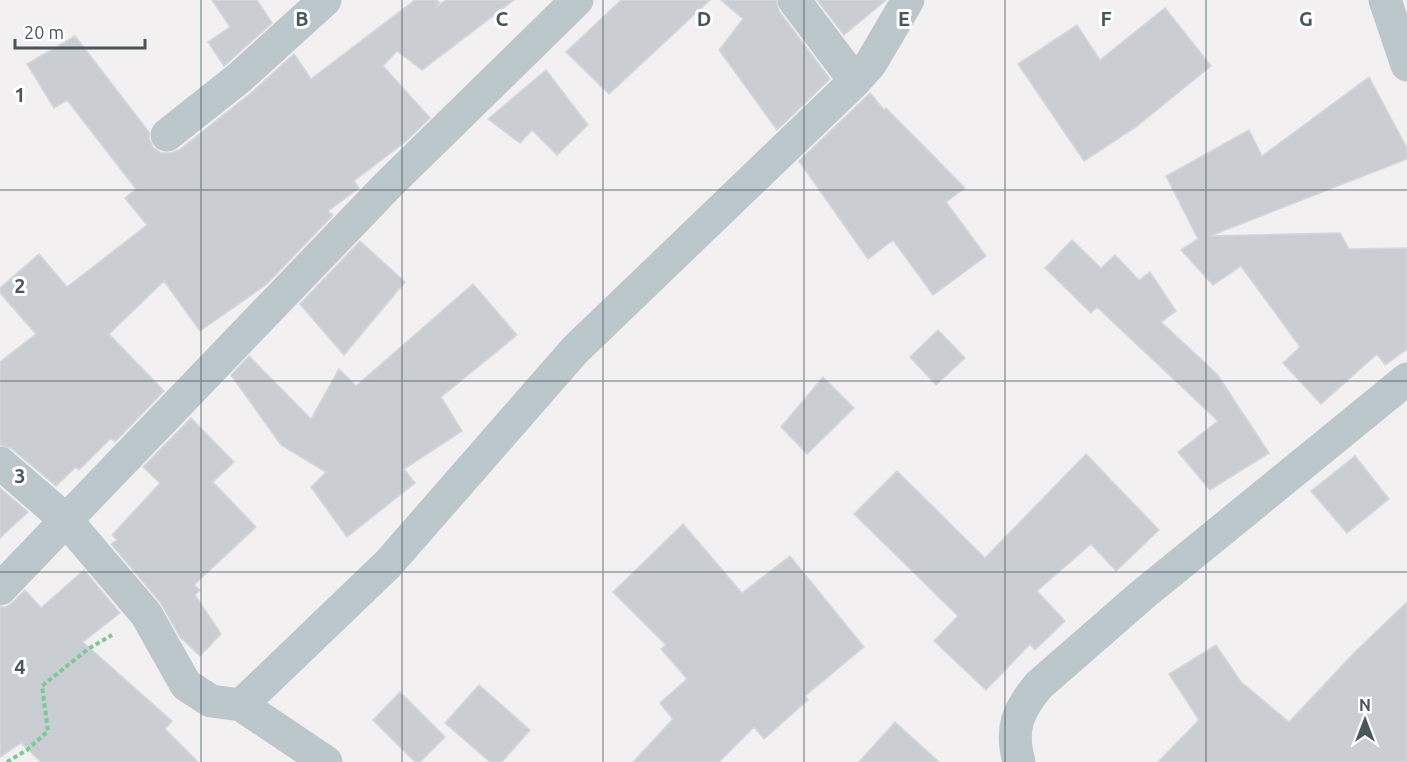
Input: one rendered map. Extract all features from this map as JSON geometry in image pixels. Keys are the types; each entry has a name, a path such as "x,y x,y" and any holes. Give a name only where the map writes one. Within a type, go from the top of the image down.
{"street":[{"path":"167,135 239,78 325,0"},
{"path":"0,590 388,184 577,0"},
{"path":"794,0 855,81"},
{"path":"241,705 388,564 575,350 855,81 870,63 908,0"},
{"path":"1385,0 1407,65"},
{"path":"1019,762 1014,740 1016,720 1025,701 1039,685 1141,596 1407,379"},
{"path":"0,463 66,520 146,614 186,684 211,701 241,705 326,762"}],"path":[{"path":"7,762 27,750 48,731 42,686 88,649 146,614"}],"building":[{"path":"212,0 257,0 272,23 224,66 208,42 230,27"},
{"path":"415,0 437,0 440,3 435,8 446,0 514,0 422,70 397,51 383,66 430,118 405,142 354,181 359,188 328,211 333,215 267,284 200,331 164,281 109,334 164,391 115,442 111,438 79,470 76,467 56,486 12,449 0,445 0,362 36,334 0,293 0,288 39,254 67,287 147,225 125,198 136,189 67,100 54,108 27,64 75,36 149,132 153,147 161,153 170,153 179,150 251,93 294,54 311,79"},
{"path":"621,0 710,0 609,94 566,52"},
{"path":"721,0 776,0 779,11 830,79 777,130 719,50 743,19"},
{"path":"817,0 886,0 844,35"},
{"path":"1165,8 1211,66 1136,127 1084,161 1018,64 1077,25 1100,60"},
{"path":"546,70 588,125 557,155 532,130 520,143 488,119"},
{"path":"1369,77 1407,148 1407,159 1210,236 1340,233 1349,249 1407,248 1407,349 1385,365 1377,354 1321,404 1283,363 1300,347 1241,266 1213,285 1181,250 1198,239 1166,176 1249,130 1262,156"},
{"path":"870,93 884,110 886,108 965,188 946,202 986,256 933,295 893,240 868,259 799,161"},
{"path":"1072,240 1101,268 1115,255 1139,280 1150,272 1176,311 1161,322 1217,374 1269,453 1210,490 1178,452 1218,421 1097,307 1091,313 1045,268"},
{"path":"360,241 405,282 344,355 300,304"},
{"path":"473,284 517,335 441,397 462,431 404,469 415,483 347,537 311,487 326,472 281,445 231,375 249,356 311,419 339,369 356,386"},
{"path":"938,330 965,358 936,385 910,357"},
{"path":"823,377 854,408 807,454 781,427"},
{"path":"191,418 234,462 213,482 256,527 194,585 200,590 195,595 221,634 200,656 180,637 160,602 111,544 117,540 112,535 160,483 143,467"},
{"path":"1086,454 1159,530 1116,571 1091,544 1037,591 1065,621 1035,650 1030,644 986,690 934,641 958,616 854,514 897,471 985,558"},
{"path":"1355,456 1389,499 1347,533 1311,491"},
{"path":"0,488 28,512 0,538"},
{"path":"683,524 742,593 790,556 864,647 805,696 808,700 764,739 754,727 719,762 633,762 673,719 660,703 687,679 661,649 666,645 613,592"},
{"path":"84,570 120,613 83,642 172,721 165,729 198,762 41,762 21,743 0,757 0,607 6,607 25,590 41,608"},
{"path":"1407,602 1407,762 1158,762 1199,720 1169,674 1216,645 1241,682 1289,722 1354,653"},
{"path":"479,685 530,730 502,762 490,762 445,723"},
{"path":"400,692 445,737 420,762 415,762 373,720"},
{"path":"895,722 939,762 859,762"}]}
